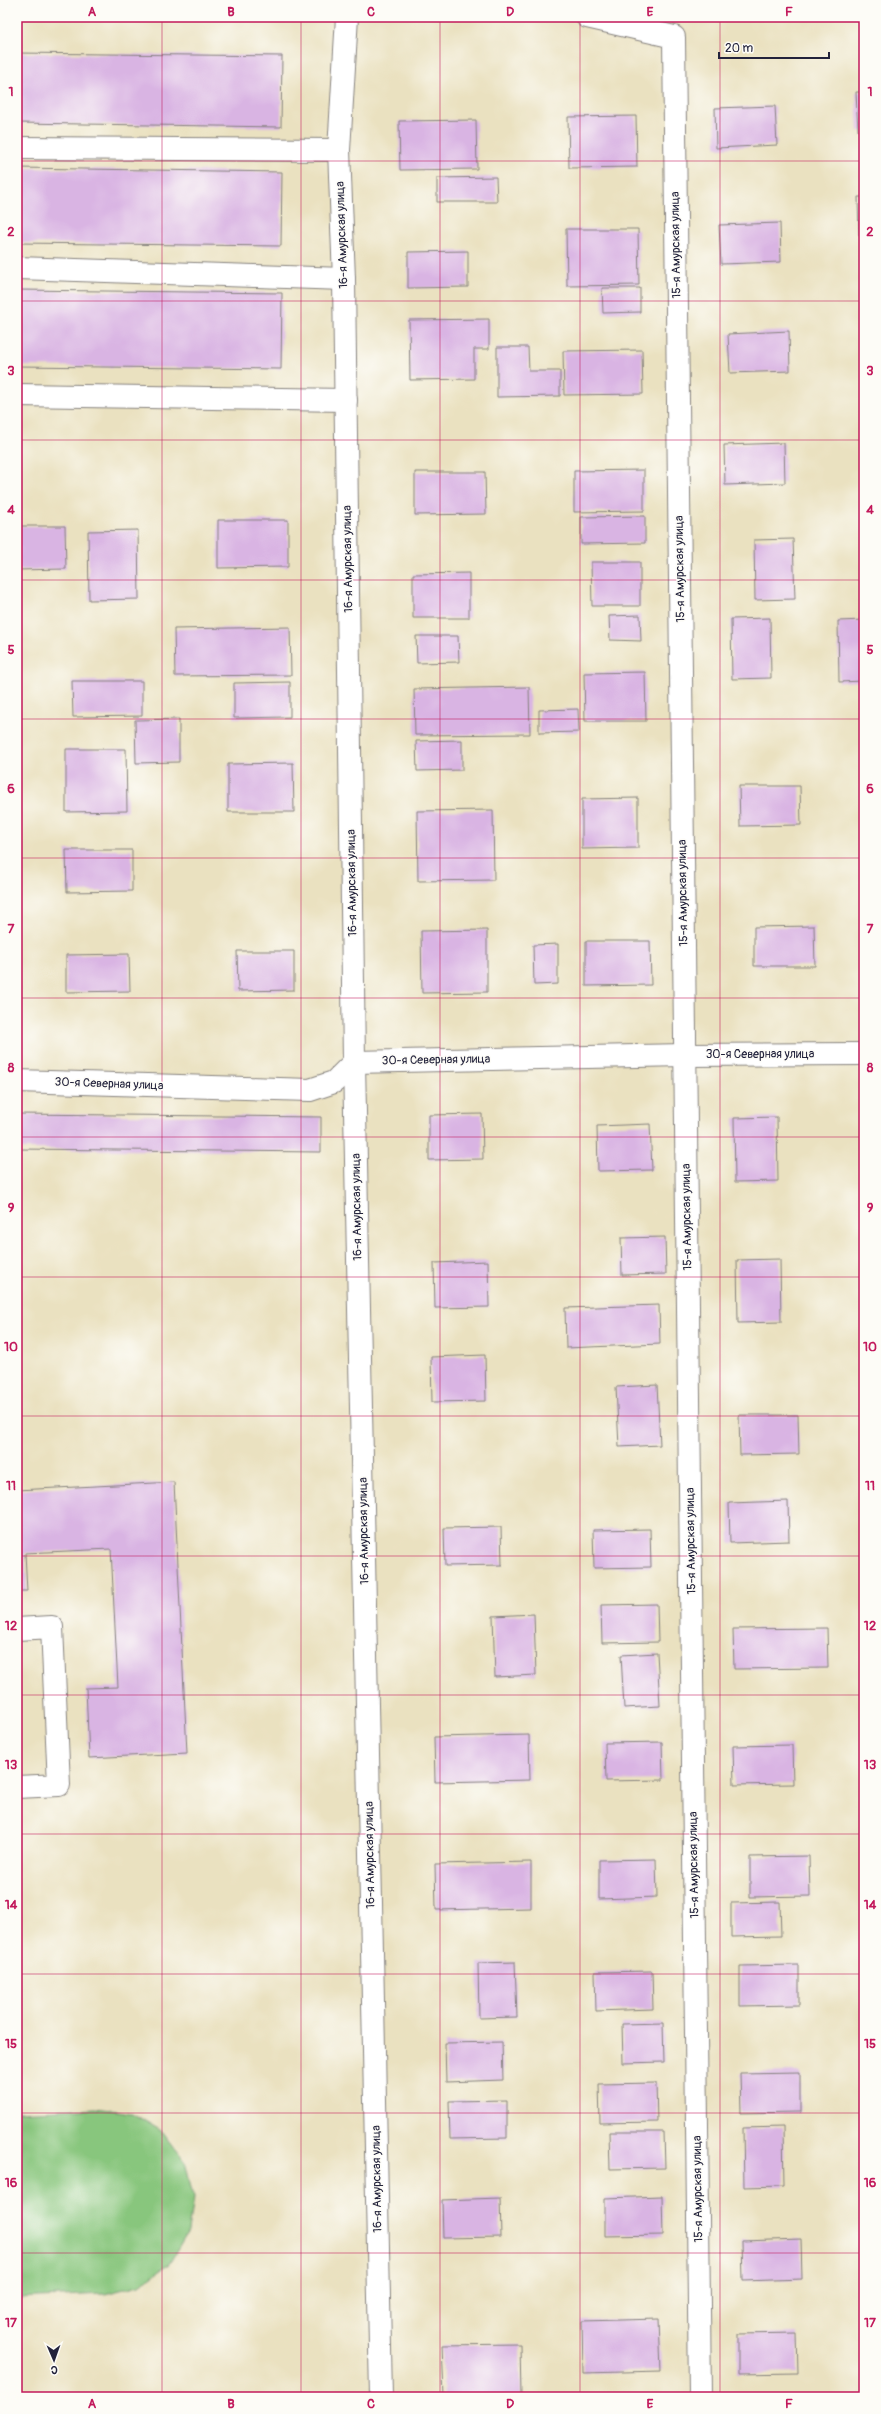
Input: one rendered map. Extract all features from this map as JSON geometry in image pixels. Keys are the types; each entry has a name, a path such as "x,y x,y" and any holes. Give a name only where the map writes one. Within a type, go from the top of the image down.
{"street":[{"name":"16-я Амурская улица","path":"347,17 339,150 344,279 354,1062 381,2397"},
{"name":"15-я Амурская улица","path":"587,17 674,38 700,2397"},
{"path":"17,148 339,150"},
{"path":"17,268 344,279"},
{"path":"17,395 346,400"},
{"name":"30-я Северная улица","path":"17,1081 310,1090 334,1082 354,1062 685,1055 864,1054"},
{"path":"17,1629 52,1627 59,1785 17,1787"}],"green space":[{"path":"96,2108 132,2113 163,2132 185,2161 193,2197 188,2232 169,2264 140,2285 105,2294 17,2298 17,2112"}],"building":[{"path":"17,53 282,56 281,127 17,123"},
{"path":"856,92 864,92 864,131 858,131"},
{"path":"775,106 777,145 716,148 715,108"},
{"path":"636,116 637,167 569,168 568,117"},
{"path":"476,120 477,169 400,170 399,121"},
{"path":"17,168 282,172 281,246 17,243"},
{"path":"496,177 497,202 437,202 437,178"},
{"path":"858,197 864,197 864,236 859,236"},
{"path":"780,223 781,262 721,264 719,225"},
{"path":"566,229 638,229 639,285 567,286"},
{"path":"468,251 468,287 408,288 408,252"},
{"path":"602,288 640,288 640,312 603,313"},
{"path":"17,290 282,293 281,369 17,366"},
{"path":"489,319 489,349 474,349 474,379 410,380 409,320"},
{"path":"789,331 790,371 730,373 728,334"},
{"path":"497,347 528,347 529,371 560,371 560,396 497,397"},
{"path":"642,350 643,394 564,395 563,351"},
{"path":"784,443 785,483 725,485 724,445"},
{"path":"644,470 644,511 574,512 574,471"},
{"path":"415,472 485,472 486,514 415,515"},
{"path":"645,516 645,543 581,544 581,517"},
{"path":"218,520 288,520 288,567 218,568"},
{"path":"17,526 65,526 66,569 17,570"},
{"path":"138,530 139,599 89,600 88,531"},
{"path":"793,539 795,599 755,600 754,540"},
{"path":"591,562 640,562 640,606 592,606"},
{"path":"469,573 469,618 413,618 413,574"},
{"path":"640,615 641,641 610,640 609,616"},
{"path":"770,618 771,678 732,679 731,619"},
{"path":"864,620 864,681 839,682 838,621"},
{"path":"290,627 291,675 175,676 174,629"},
{"path":"416,636 458,636 459,662 417,663"},
{"path":"645,672 646,721 585,721 584,673"},
{"path":"72,681 142,681 142,716 73,717"},
{"path":"290,682 290,717 234,718 234,683"},
{"path":"529,687 530,734 415,735 414,689"},
{"path":"578,709 579,732 539,733 539,710"},
{"path":"179,719 179,762 136,763 135,720"},
{"path":"462,740 462,770 417,771 416,741"},
{"path":"66,749 126,749 127,811 66,812"},
{"path":"860,761 864,761 864,800 861,800"},
{"path":"293,763 294,812 228,812 228,764"},
{"path":"739,786 800,786 801,825 740,826"},
{"path":"638,798 638,848 582,849 582,799"},
{"path":"493,810 494,880 418,881 417,811"},
{"path":"66,850 132,850 132,891 67,892"},
{"path":"814,926 815,966 754,966 754,927"},
{"path":"487,930 487,992 422,993 421,931"},
{"path":"586,941 650,941 651,985 586,986"},
{"path":"558,944 558,984 534,985 533,945"},
{"path":"237,951 294,951 294,990 238,991"},
{"path":"129,954 130,991 66,992 66,955"},
{"path":"17,1114 321,1117 321,1152 17,1149"},
{"path":"482,1114 483,1159 429,1160 429,1115"},
{"path":"777,1117 778,1181 735,1182 734,1118"},
{"path":"650,1124 652,1170 598,1171 597,1126"},
{"path":"665,1237 666,1274 622,1275 621,1238"},
{"path":"780,1259 781,1322 738,1323 737,1260"},
{"path":"488,1261 489,1307 435,1308 434,1263"},
{"path":"659,1305 660,1344 566,1348 565,1308"},
{"path":"485,1355 486,1401 432,1402 431,1357"},
{"path":"657,1385 660,1445 619,1447 616,1387"},
{"path":"739,1415 798,1415 799,1454 740,1455"},
{"path":"174,1482 187,1753 89,1758 86,1688 118,1687 111,1549 25,1553 27,1591 17,1591 17,1490"},
{"path":"788,1501 789,1541 730,1543 729,1503"},
{"path":"501,1527 502,1565 445,1566 444,1528"},
{"path":"650,1529 651,1567 594,1568 593,1530"},
{"path":"657,1604 658,1642 602,1643 601,1605"},
{"path":"534,1614 536,1675 495,1677 493,1616"},
{"path":"827,1628 828,1668 734,1669 733,1629"},
{"path":"657,1653 660,1706 624,1708 621,1655"},
{"path":"529,1735 530,1780 435,1782 434,1737"},
{"path":"662,1742 663,1780 606,1781 605,1743"},
{"path":"792,1745 793,1784 734,1785 733,1746"},
{"path":"809,1856 810,1896 750,1897 750,1857"},
{"path":"656,1859 657,1897 599,1899 599,1860"},
{"path":"531,1862 531,1908 436,1910 435,1864"},
{"path":"780,1902 781,1936 731,1937 731,1903"},
{"path":"515,1962 517,2017 479,2018 478,1963"},
{"path":"799,1965 799,2005 740,2006 740,1966"},
{"path":"652,1971 653,2009 596,2011 595,1972"},
{"path":"663,2023 664,2062 623,2063 622,2024"},
{"path":"502,2042 503,2080 446,2082 445,2043"},
{"path":"800,2072 800,2112 741,2113 740,2073"},
{"path":"656,2083 657,2122 600,2123 599,2084"},
{"path":"507,2100 507,2138 450,2139 449,2101"},
{"path":"783,2127 784,2186 744,2187 743,2128"},
{"path":"609,2132 664,2132 665,2168 610,2169"},
{"path":"662,2196 663,2235 605,2236 605,2198"},
{"path":"500,2198 501,2237 443,2238 442,2200"},
{"path":"801,2239 802,2279 743,2281 742,2241"},
{"path":"659,2319 661,2371 583,2373 582,2321"},
{"path":"797,2333 798,2373 738,2374 738,2334"},
{"path":"520,2344 521,2396 444,2397 442,2345"}]}
